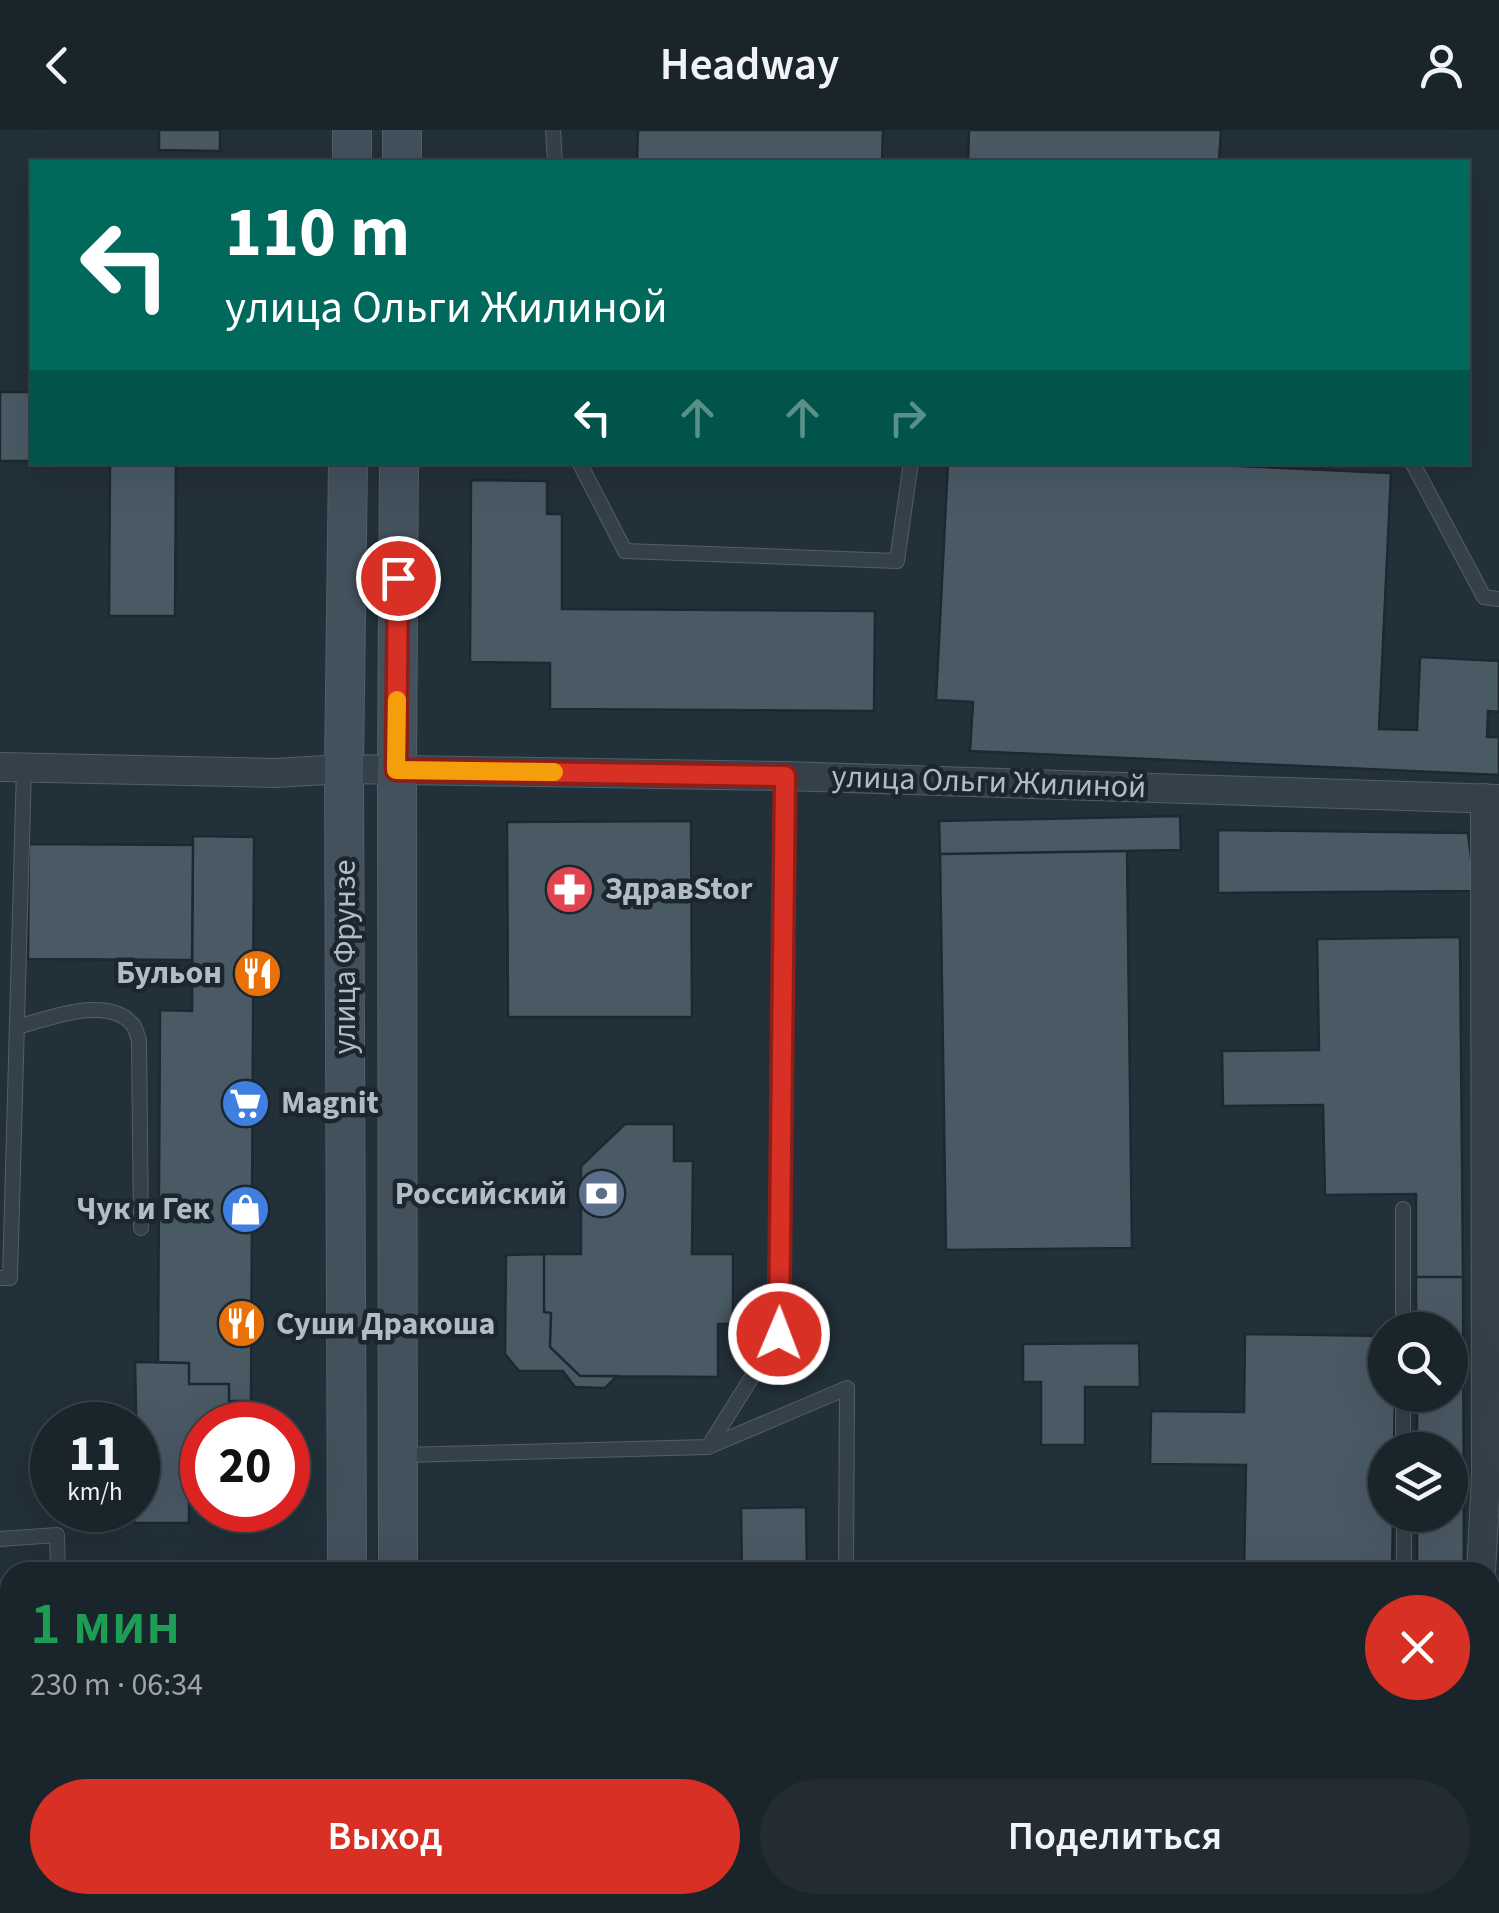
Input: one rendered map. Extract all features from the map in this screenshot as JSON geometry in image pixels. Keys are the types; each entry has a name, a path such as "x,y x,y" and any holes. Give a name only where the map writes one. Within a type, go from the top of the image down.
{"main road":[{"path":"352,130 352,160"},
{"path":"402,130 402,160"},
{"name":"улица Фрунзе","path":"347,1562 344,769 348,465"},
{"name":"улица Фрунзе","path":"398,1562 399,465"}],"street":[{"name":"улица Ольги Жилиной","path":"12,767 785,776 1492,799"},
{"path":"1482,1562 1486,1476 1492,799"}],"lane":[{"path":"553,130 554,160"},
{"path":"581,465 625,551 897,561 911,465"},
{"path":"1414,465 1484,597 1499,599"},
{"path":"0,1278 10,1278 8,1061 16,1027 12,767"},
{"path":"708,1447 779,1334 785,776"},
{"path":"16,1027 86,1010 114,1011 132,1024 139,1040 141,1228"},
{"path":"1403,1209 1403,1312"},
{"path":"398,1456 708,1447 847,1388 846,1562"},
{"path":"1404,1532 1404,1562"},
{"path":"0,1539 57,1535 58,1562"}],"building":[{"path":"159,130 220,130 220,151 159,150"},
{"path":"638,130 883,130 882,160 637,160"},
{"path":"969,130 1221,130 1219,160 968,160"},
{"path":"0,392 30,392 30,461 0,461"},
{"path":"110,465 176,465 175,616 109,616"},
{"path":"948,465 1219,465 1391,473 1379,729 1417,730 1420,657 1499,661 1499,712 1488,711 1487,737 1499,737 1499,775 970,751 973,702 936,700"},
{"path":"471,480 547,481 547,514 562,514 562,609 875,611 874,711 550,709 550,663 470,662"},
{"path":"1180,816 1181,850 940,854 939,821"},
{"path":"691,821 692,1017 508,1017 507,822"},
{"path":"1218,830 1468,833 1475,891 1218,893"},
{"path":"193,836 254,837 251,1401 229,1401 229,1384 189,1384 189,1363 158,1362 160,1010 192,1011"},
{"path":"29,844 193,845 192,960 28,959"},
{"path":"1127,851 1132,1248 946,1250 940,854"},
{"path":"1460,937 1463,1277 1416,1277 1416,1194 1325,1195 1323,1105 1223,1106 1222,1051 1319,1050 1317,939"},
{"path":"625,1124 674,1124 674,1161 693,1161 692,1254 733,1254 733,1324 718,1324 718,1377 580,1376 550,1347 551,1313 544,1312 544,1254 581,1254 581,1166"},
{"path":"544,1254 544,1312 551,1313 550,1347 580,1376 617,1376 605,1388 575,1387 563,1371 519,1371 505,1354 506,1255"},
{"path":"1416,1277 1463,1277 1463,1312 1416,1312"},
{"path":"1245,1334 1368,1336 1368,1412 1395,1412 1394,1432 1368,1432 1368,1532 1393,1532 1392,1562 1244,1562 1246,1465 1150,1464 1151,1411 1244,1412"},
{"path":"1139,1343 1140,1387 1085,1387 1085,1445 1041,1445 1041,1382 1023,1382 1023,1344"},
{"path":"135,1362 189,1363 189,1384 229,1384 229,1401 251,1401 180,1402 180,1523 160,1523 160,1402 136,1402"},
{"path":"1417,1412 1463,1412 1464,1432 1417,1432"},
{"path":"806,1507 807,1562 742,1562 741,1508"},
{"path":"1417,1532 1464,1532 1464,1562 1417,1562"}],"slow traffic":[{"path":"397,700 396,770 554,772"}],"place":[{"name":"ЗдравStor","path":"570,889"},
{"name":"Бульон","path":"257,973"},
{"name":"Magnit","path":"246,1103"},
{"name":"Российский","path":"602,1194"},
{"name":"Чук и Гек","path":"245,1209"},
{"name":"Суши Дракоша","path":"241,1324"}],"route":[{"path":"398,578 396,770 785,776 779,1334"}]}
